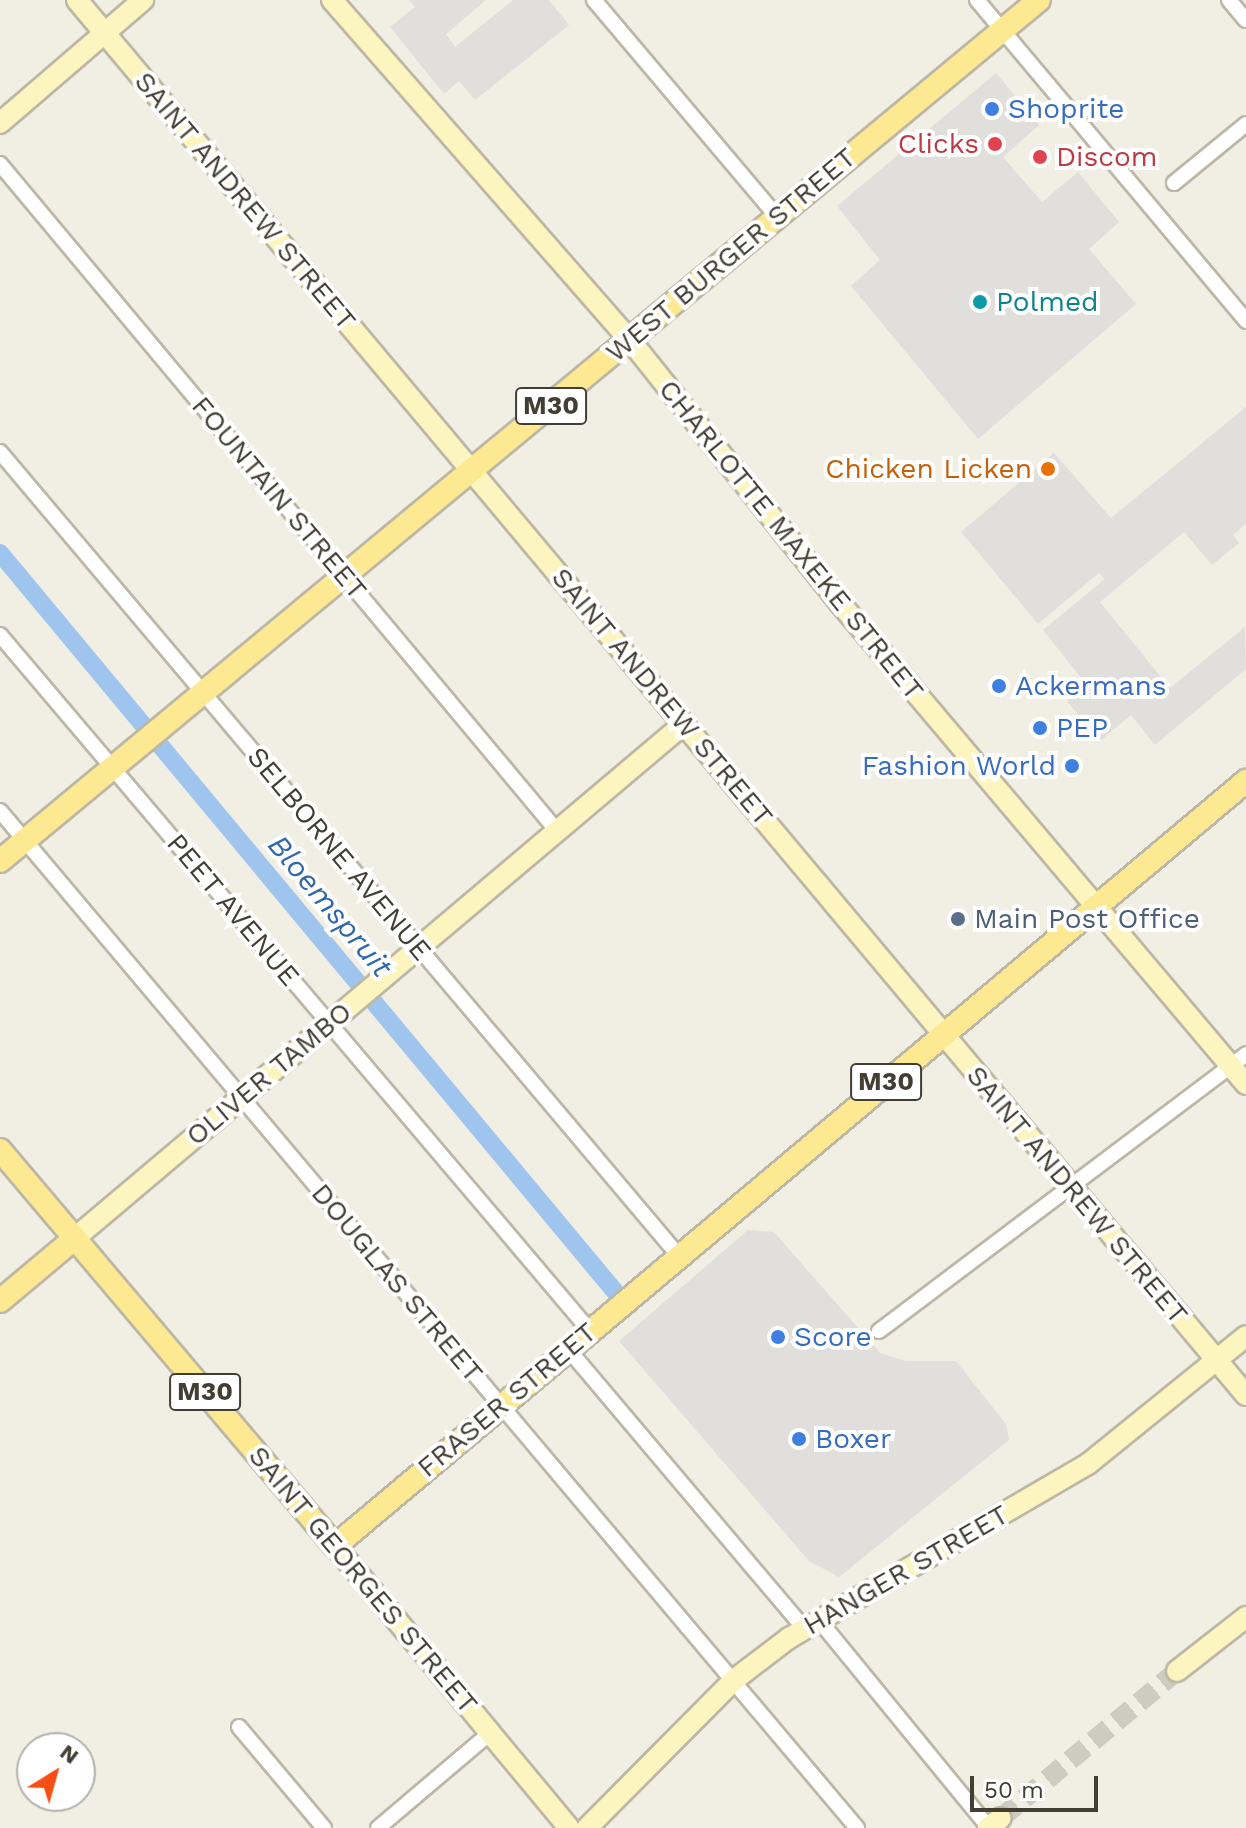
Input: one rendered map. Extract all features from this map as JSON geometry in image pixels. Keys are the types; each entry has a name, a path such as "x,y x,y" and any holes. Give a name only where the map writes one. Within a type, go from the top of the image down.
{"main road":[{"name":"WEST BURGER STREET","path":"121,762 346,579 775,214 1039,0"},
{"name":"M30","path":"0,861 121,762"},
{"name":"M30","path":"678,1255 1246,781"},
{"name":"SAINT GEORGES STREET","path":"0,1150 335,1546"},
{"name":"OLIVER TAMBO","path":"0,1301 75,1238"},
{"name":"FRASER STREET","path":"335,1546 678,1255"}],"street":[{"name":"SAINT ANDREW STREET","path":"77,0 685,723 1070,1190 1246,1395"},
{"path":"0,123 143,0"},
{"name":"CHARLOTTE MAXEKE STREET","path":"332,0 630,340 1095,909 1239,1060 1246,1084"},
{"path":"594,0 775,214"},
{"path":"977,0 1246,321"},
{"path":"1229,0 1246,20"},
{"path":"1174,183 1246,124"},
{"name":"FOUNTAIN STREET","path":"0,164 558,832"},
{"name":"SELBORNE AVENUE","path":"0,452 196,702 419,949 678,1255"},
{"name":"PEET AVENUE","path":"0,635 121,762 336,1018 590,1331"},
{"name":"OLIVER TAMBO","path":"75,1238 685,723"},
{"name":"DOUGLAS STREET","path":"0,811 857,1828"},
{"path":"879,1331 1239,1060"},
{"name":"HANGER STREET","path":"587,1828 734,1680 811,1624 1067,1478 1246,1336"},
{"path":"568,1349 992,1825"},
{"name":"SAINT GEORGES STREET","path":"335,1546 569,1828"},
{"path":"1177,1671 1246,1617"},
{"path":"239,1727 324,1828"},
{"path":"378,1828 490,1733"}],"shaded area":[{"path":"409,0 486,0 446,34 455,47 513,0 549,0 569,25 475,100 459,81 444,94 390,27 415,7"},
{"path":"996,73 1039,125 1003,157 1042,202 1078,172 1119,222 1089,249 1136,304 978,439 851,286 880,260 837,206"},
{"path":"1246,407 1246,524 1233,535 1239,543 1212,565 1184,532 1100,602 1170,688 1245,627 1246,669 1155,745 1131,715 1100,741 1067,701 1086,684 1043,630 1105,579 1099,573 1038,624 961,532 1054,453 1111,518"},
{"path":"748,1230 774,1232 880,1353 906,1361 956,1361 1006,1424 1009,1440 839,1577 809,1561 619,1341"}],"waterway":[{"name":"Bloemspruit","path":"0,553 617,1294"}],"tunnel":[{"path":"1001,1818 1177,1671"}],"place":[{"name":"Shoprite","path":"992,109"},
{"name":"Clicks","path":"995,144"},
{"name":"Discom","path":"1040,157"},
{"name":"Polmed","path":"980,302"},
{"name":"Chicken Licken","path":"1048,469"},
{"name":"Ackermans","path":"999,686"},
{"name":"PEP","path":"1040,728"},
{"name":"Fashion World","path":"1072,766"},
{"name":"Main Post Office","path":"958,919"},
{"name":"Score","path":"778,1337"},
{"name":"Boxer","path":"799,1439"}]}
